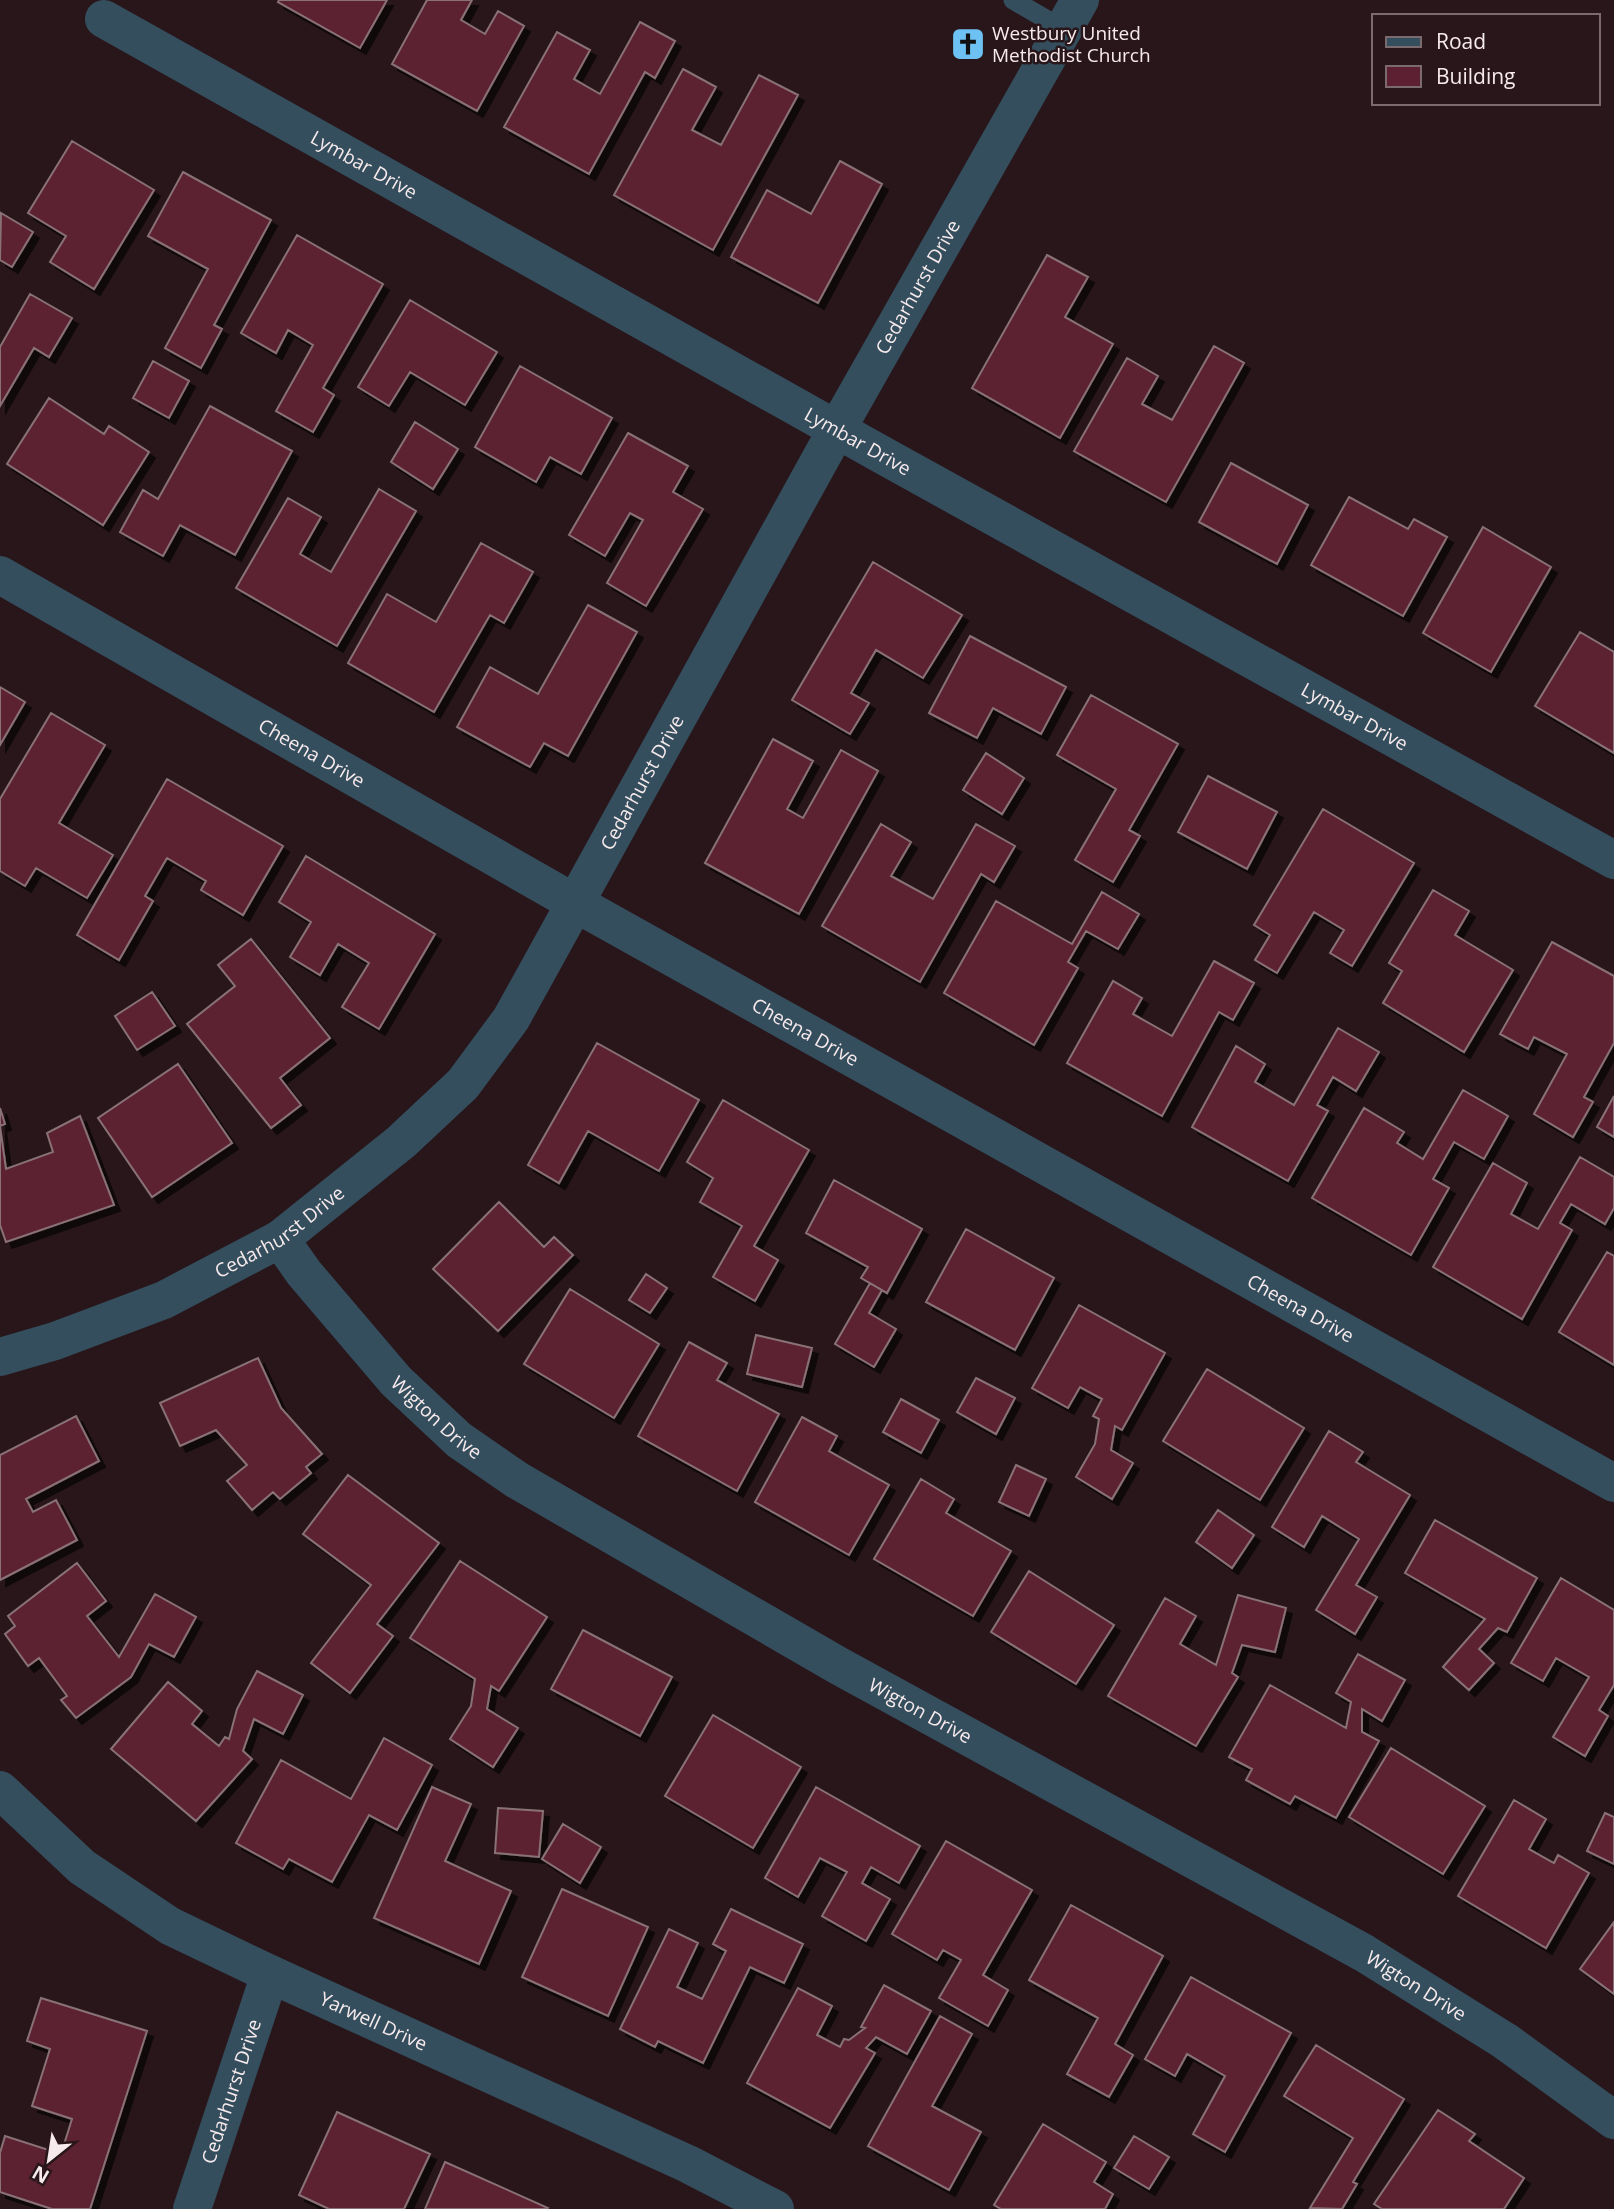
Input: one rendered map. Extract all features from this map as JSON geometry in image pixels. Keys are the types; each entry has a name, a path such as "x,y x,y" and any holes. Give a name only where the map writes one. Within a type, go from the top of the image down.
{"street":[{"name":"Cedarhurst Drive","path":"0,1357 55,1340 163,1300 280,1239 401,1142 463,1084 511,1020 837,429 1072,14"},
{"name":"Lymbar Drive","path":"104,19 1614,860"},
{"name":"Cheena Drive","path":"0,575 575,903 1614,1483"},
{"name":"Wigton Drive","path":"280,1239 304,1273 396,1381 458,1440 517,1480 839,1666 1364,1953 1505,2041 1614,2120"},
{"name":"Yarwell Drive","path":"0,1790 82,1867 170,1926 688,2164 775,2209"},
{"name":"Cedarhurst Drive","path":"192,2209 270,1974"}],"lane":[{"path":"1013,0 1072,14"}],"building":[{"path":"387,0 360,48 278,2"},
{"path":"427,0 472,0 461,20 485,34 498,11 524,26 477,111 392,64"},
{"path":"640,22 675,41 655,78 645,72 589,174 504,127 557,32 590,50 574,79 600,94"},
{"path":"683,69 716,87 692,130 721,145 759,75 798,95 713,250 614,195"},
{"path":"72,141 154,190 94,289 50,262 66,236 28,213"},
{"path":"840,161 882,184 818,303 731,257 767,190 811,214"},
{"path":"183,172 271,220 214,325 222,329 201,368 165,348 208,269 148,236"},
{"path":"1,213 33,232 12,267 0,260"},
{"path":"297,235 383,284 323,388 334,395 313,432 276,411 313,345 288,330 276,353 241,333"},
{"path":"1047,255 1088,277 1065,317 1113,344 1060,438 972,388"},
{"path":"30,294 72,318 49,357 34,348 0,406 0,347"},
{"path":"410,300 497,352 465,405 410,372 389,406 358,387"},
{"path":"1214,346 1244,363 1166,502 1074,451 1127,358 1158,376 1142,404 1172,420"},
{"path":"153,361 189,381 169,418 133,398"},
{"path":"520,366 612,418 581,474 550,457 536,482 475,447"},
{"path":"49,398 104,434 109,426 149,452 103,525 7,464"},
{"path":"210,406 292,451 235,555 180,525 163,556 120,532 143,490 158,499"},
{"path":"415,422 458,449 433,489 391,462"},
{"path":"628,433 688,466 673,492 703,509 646,606 607,583 643,520 630,513 605,556 569,535"},
{"path":"1231,463 1308,505 1277,564 1199,522"},
{"path":"379,489 416,511 337,646 236,588 288,498 321,517 300,554 331,572"},
{"path":"1349,497 1408,529 1414,519 1447,537 1403,616 1311,565"},
{"path":"1483,527 1551,567 1491,672 1423,633"},
{"path":"481,543 533,572 504,623 490,615 434,712 348,663 387,594 436,622"},
{"path":"873,562 962,615 923,678 876,650 851,693 869,703 850,734 792,700"},
{"path":"588,605 637,632 568,756 544,743 530,767 457,727 490,667 538,694"},
{"path":"1580,632 1614,652 1614,753 1535,706"},
{"path":"970,636 1066,687 1041,734 993,708 977,738 929,713"},
{"path":"0,687 25,702 0,745"},
{"path":"1091,695 1178,744 1129,830 1140,836 1113,882 1075,860 1116,789 1057,755"},
{"path":"51,713 105,745 59,823 113,855 87,898 36,868 25,886 0,871 0,799"},
{"path":"773,739 813,761 787,809 803,818 841,750 878,771 799,914 705,863"},
{"path":"986,753 1024,778 1002,814 963,790"},
{"path":"1208,776 1277,812 1247,869 1178,832"},
{"path":"167,779 283,846 243,915 201,890 206,881 167,858 145,896 153,901 119,960 77,935"},
{"path":"1323,809 1414,863 1352,966 1330,953 1344,930 1314,912 1277,973 1255,960 1270,935 1254,925"},
{"path":"881,824 911,842 891,876 933,899 976,824 1015,846 994,882 981,874 920,982 822,926"},
{"path":"306,856 435,934 379,1029 342,1007 369,963 338,944 320,975 290,957 311,922 279,902"},
{"path":"1433,890 1469,911 1455,935 1513,970 1464,1052 1383,1003 1402,971 1389,963"},
{"path":"1102,892 1139,914 1118,949 1086,931 1068,962 1078,968 1034,1045 944,993 996,901 1072,944"},
{"path":"251,939 330,1038 280,1078 301,1105 271,1128 187,1024 235,986 218,965"},
{"path":"1552,942 1614,976 1614,1043 1584,1097 1593,1102 1573,1137 1534,1114 1567,1054 1534,1037 1528,1049 1500,1034"},
{"path":"1214,961 1254,983 1233,1020 1219,1012 1162,1116 1067,1063 1113,981 1142,998 1133,1014 1172,1036"},
{"path":"152,992 175,1026 137,1050 115,1016"},
{"path":"1338,1028 1379,1052 1356,1091 1333,1077 1317,1105 1328,1111 1288,1181 1192,1127 1236,1046 1265,1064 1255,1082 1294,1105"},
{"path":"597,1043 699,1100 659,1171 588,1131 559,1183 528,1165"},
{"path":"178,1064 232,1143 152,1197 98,1118"},
{"path":"1463,1090 1508,1116 1484,1159 1454,1142 1433,1179 1449,1188 1411,1255 1312,1198 1364,1108 1404,1132 1397,1143 1423,1159"},
{"path":"1614,1096 1614,1137 1597,1127"},
{"path":"723,1100 809,1150 754,1246 778,1260 755,1301 713,1277 742,1226 700,1202 713,1178 687,1162"},
{"path":"0,1108 5,1124 0,1126"},
{"path":"80,1116 114,1205 6,1242 0,1225 0,1126 6,1169 53,1152 47,1133"},
{"path":"1580,1157 1614,1177 1614,1208 1605,1224 1571,1204 1560,1223 1572,1230 1522,1319 1433,1267 1493,1163 1527,1183 1511,1214 1538,1229"},
{"path":"834,1180 922,1229 887,1293 861,1278 868,1267 806,1233"},
{"path":"499,1202 544,1247 554,1237 573,1255 498,1331 433,1269"},
{"path":"966,1229 1054,1278 1015,1350 926,1302"},
{"path":"1607,1252 1614,1256 1614,1365 1559,1332"},
{"path":"646,1274 667,1288 650,1313 629,1300"},
{"path":"870,1283 882,1290 869,1313 896,1329 874,1367 835,1344"},
{"path":"570,1289 659,1344 614,1418 524,1364"},
{"path":"1079,1305 1165,1353 1122,1430 1115,1426 1111,1450 1133,1463 1112,1499 1076,1477 1095,1444 1099,1419 1093,1416 1102,1399 1080,1387 1068,1408 1032,1388"},
{"path":"756,1335 812,1348 802,1387 747,1374"},
{"path":"689,1342 727,1363 717,1380 779,1414 737,1491 638,1436"},
{"path":"258,1358 281,1408 322,1454 306,1467 311,1473 280,1499 273,1492 252,1510 227,1481 247,1465 216,1430 180,1446 160,1403"},
{"path":"1207,1369 1304,1428 1260,1500 1163,1441"},
{"path":"976,1378 1015,1398 996,1434 957,1412"},
{"path":"901,1399 939,1420 921,1453 883,1432"},
{"path":"76,1416 99,1461 26,1499 33,1512 56,1500 77,1540 0,1580 0,1455"},
{"path":"802,1417 837,1436 829,1451 889,1485 849,1555 755,1502"},
{"path":"1329,1431 1363,1452 1356,1462 1410,1495 1356,1585 1377,1597 1355,1634 1316,1610 1359,1539 1322,1516 1304,1547 1272,1527"},
{"path":"1016,1465 1046,1479 1029,1516 999,1502"},
{"path":"348,1475 439,1543 377,1624 393,1636 350,1693 311,1663 371,1585 303,1534"},
{"path":"921,1479 954,1499 946,1513 1011,1551 973,1616 874,1559"},
{"path":"1218,1510 1254,1535 1232,1568 1196,1542"},
{"path":"1435,1520 1537,1578 1507,1632 1498,1628 1479,1649 1494,1663 1469,1690 1443,1667 1485,1619 1405,1573"},
{"path":"460,1561 547,1617 499,1691 491,1686 487,1709 518,1728 493,1767 450,1739 471,1706 475,1679 410,1638"},
{"path":"77,1563 106,1601 87,1616 119,1657 155,1594 196,1617 174,1657 149,1644 131,1677 76,1718 61,1700 67,1696 39,1658 28,1666 5,1634 15,1626 8,1616"},
{"path":"1029,1571 1114,1625 1076,1684 991,1632"},
{"path":"1561,1578 1614,1610 1614,1685 1599,1710 1608,1716 1585,1756 1553,1737 1589,1677 1556,1658 1543,1681 1511,1663"},
{"path":"1238,1595 1286,1608 1275,1652 1242,1645 1232,1673 1238,1677 1196,1746 1108,1696 1165,1598 1196,1616 1180,1644 1216,1665"},
{"path":"583,1630 672,1677 640,1736 551,1689"},
{"path":"1358,1654 1405,1680 1382,1721 1362,1709 1362,1732 1379,1741 1336,1818 1295,1796 1290,1804 1246,1780 1252,1769 1229,1757 1270,1685 1346,1728 1351,1702 1336,1693"},
{"path":"257,1671 303,1695 283,1734 254,1719 243,1751 252,1759 196,1821 111,1749 168,1682 202,1711 192,1724 219,1746 225,1737 229,1739 237,1709"},
{"path":"713,1715 801,1767 753,1848 665,1796"},
{"path":"384,1738 432,1765 397,1830 369,1815 332,1882 289,1859 283,1869 236,1843 281,1760 351,1799"},
{"path":"1391,1748 1485,1806 1443,1874 1349,1817"},
{"path":"432,1787 471,1804 445,1861 511,1891 479,1964 374,1918"},
{"path":"816,1787 920,1846 899,1883 871,1867 862,1883 890,1899 866,1941 822,1916 847,1872 820,1858 798,1897 765,1878"},
{"path":"1514,1800 1546,1819 1529,1849 1554,1863 1558,1855 1589,1873 1546,1948 1458,1896"},
{"path":"498,1808 543,1811 539,1857 495,1853"},
{"path":"1605,1813 1614,1817 1614,1864 1587,1851"},
{"path":"563,1824 601,1847 580,1883 542,1859"},
{"path":"946,1841 1032,1890 983,1975 1008,1990 988,2026 939,1998 961,1960 943,1950 937,1960 892,1934"},
{"path":"562,1889 648,1927 608,2016 522,1977"},
{"path":"1071,1905 1163,1956 1115,2044 1133,2055 1109,2097 1067,2074 1098,2018 1029,1980"},
{"path":"731,1909 803,1944 784,1983 750,1967 703,2063 658,2041 655,2047 620,2029 669,1929 698,1943 677,1987 702,1999 726,1951 713,1944"},
{"path":"1614,1922 1614,1994 1580,1969"},
{"path":"1191,1977 1291,2033 1225,2152 1193,2134 1225,2076 1187,2054 1175,2076 1145,2059"},
{"path":"884,1985 931,2011 907,2054 876,2037 866,2048 875,2053 830,2128 747,2083 798,1988 832,2006 817,2035 840,2047 844,2039 849,2040 865,2028 861,2027"},
{"path":"41,1998 147,2031 90,2209 52,2209 0,2192 0,2153 5,2136 61,2154 72,2119 32,2106 50,2049 27,2041"},
{"path":"940,2016 972,2034 932,2106 981,2132 949,2190 868,2146"},
{"path":"1316,2045 1404,2099 1353,2182 1357,2184 1342,2209 1310,2208 1353,2138 1284,2096"},
{"path":"1438,2110 1475,2134 1469,2141 1524,2178 1504,2209 1382,2209 1374,2204"},
{"path":"337,2112 430,2154 404,2209 329,2209 299,2195"},
{"path":"1043,2124 1106,2162 1094,2182 1113,2194 1105,2209 1001,2209 994,2205"},
{"path":"1134,2136 1169,2157 1149,2189 1114,2168"},
{"path":"445,2162 548,2208 425,2209"}],"place":[{"name":"Westbury United Methodist Church","path":"968,44"}]}
